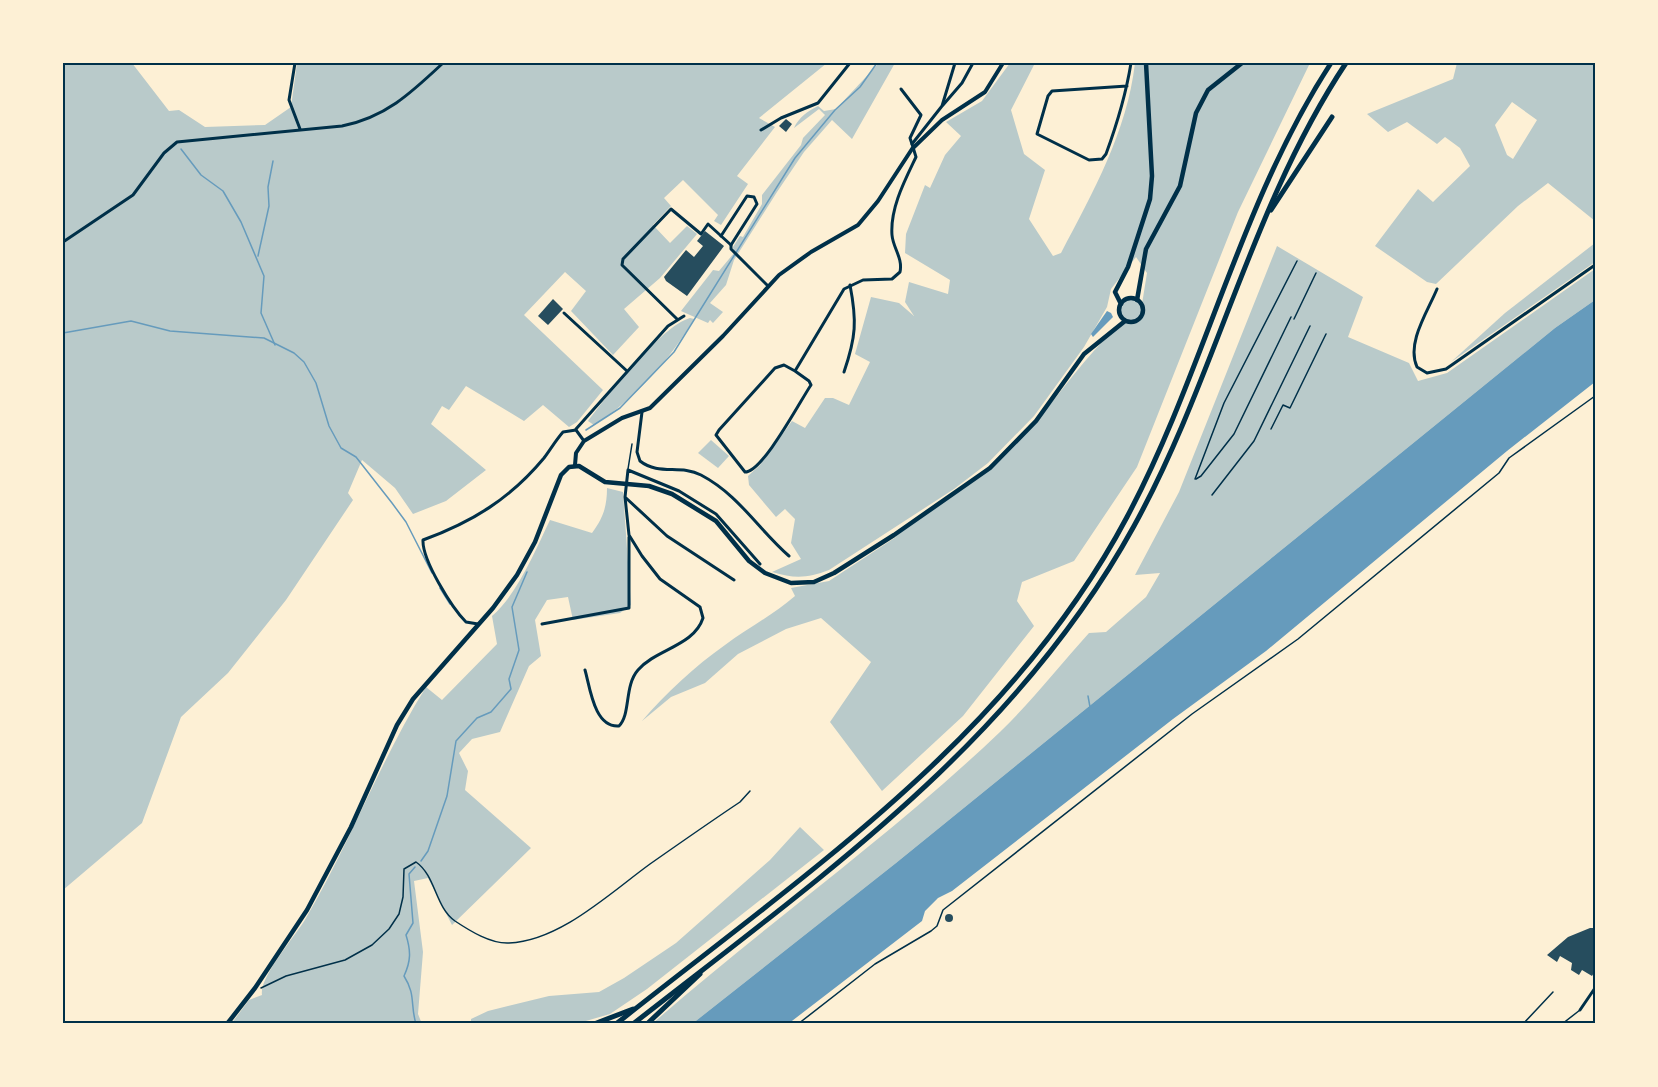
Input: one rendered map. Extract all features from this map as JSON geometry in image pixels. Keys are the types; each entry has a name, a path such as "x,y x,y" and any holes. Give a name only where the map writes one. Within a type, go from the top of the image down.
{"highway":[{"path":"616,1024 861,830 938,763 1019,678 1091,579 1144,484 1175,417 1279,156 1303,108 1331,63"},
{"path":"633,1024 842,859 967,749 1040,668 1088,603 1134,526 1171,452 1267,213 1312,118 1346,63"},
{"path":"1267,213 1275,205 1332,117"},
{"path":"647,1024 691,985 707,965"},
{"path":"594,1024 640,1005"}],"main road":[{"path":"1146,63 1152,176 1150,199 1128,267 1115,292 1121,304 1119,314 1125,321 1134,322 1141,317 1143,309 1137,300 1146,249 1180,186 1196,113 1208,90 1242,63"},
{"path":"1121,304 1128,299 1137,300"},
{"path":"227,1024 255,988 307,909 351,827 397,725 424,686 517,575 535,542 559,479 566,470 575,465 605,482 663,490 706,513 724,529 752,564 772,577 790,583 819,580 894,535 990,468 1036,421 1084,354 1125,321"}],"street":[{"path":"296,63 289,100 300,129"},
{"path":"63,242 127,200 141,186 164,153 177,142 342,126 374,118 412,91 443,63"},
{"path":"761,130 781,118 818,103 850,63"},
{"path":"942,106 955,63"},
{"path":"575,465 576,453 584,441 622,418 642,412 666,395 768,285 802,257 858,225 878,201 942,106 962,83 973,63"},
{"path":"795,371 842,292 850,285 867,279 892,279 900,272 901,261 892,235 892,221 913,149 942,120 985,92 1003,63"},
{"path":"1127,86 1053,91 1048,96 1037,134 1089,160 1102,159 1111,140 1127,86 1131,63"},
{"path":"901,89 921,112 921,120 910,140 913,149"},
{"path":"721,236 747,196 754,197 757,204 731,245"},
{"path":"677,319 622,265 623,259 671,209 701,234 708,224 768,285"},
{"path":"1437,289 1417,335 1414,352 1417,367 1427,373 1446,369 1595,265"},
{"path":"844,372 855,341 856,327 850,285"},
{"path":"564,313 627,371"},
{"path":"478,624 466,622 454,609 427,559 423,540 468,522 500,502 544,458 563,432 576,430 627,371 677,319 684,316"},
{"path":"784,365 795,371 811,385 771,447 754,468 745,472 716,435 775,368 784,365"},
{"path":"642,412 637,452 640,461 658,470 683,469 708,479 738,501 789,556"},
{"path":"576,430 584,441"},
{"path":"542,624 629,608 630,535 625,497 628,470 679,491 716,514 760,564"},
{"path":"625,497 667,536 734,580"},
{"path":"585,670 601,718 616,727 621,724 625,715 627,692 639,669 691,635 700,626 704,616 700,607 663,582 644,560 630,535"},
{"path":"1580,1010 1595,988"}],"lane":[{"path":"913,149 921,155"},
{"path":"628,470 632,444"},
{"path":"1523,1024 1553,992"},
{"path":"1562,1024 1580,1010"}],"path":[{"path":"1297,261 1224,403 1195,478 1201,476 1234,434 1316,273"},
{"path":"1212,495 1254,441 1310,326"},
{"path":"1271,429 1283,405 1290,408 1326,334"},
{"path":"798,1024 875,964 931,931 937,926 944,910 1192,714 1298,639 1499,473 1509,458 1595,396"},
{"path":"255,988 286,976 345,960 372,945 389,929 399,914 403,897 404,870 409,864 416,862 427,871 435,891 454,920 499,943 522,941 579,917 740,802 750,791"}],"shaded area":[{"path":"63,63 132,63 169,111 179,110 205,127 265,125 291,107 297,63 827,63 759,118 775,127 737,176 748,184 721,225 714,221 718,215 683,180 664,198 671,206 653,225 670,243 687,226 697,234 660,278 624,309 639,327 613,355 571,311 586,291 565,272 524,315 603,390 577,422 569,427 543,405 524,421 466,386 449,410 442,406 431,424 486,470 446,501 413,514 395,488 362,460 348,493 353,500 286,600 228,673 181,717 142,823 63,890"},
{"path":"879,63 895,63 852,139 832,120 804,152 734,260 726,285 710,303 723,312 713,323 710,320 708,323 681,311 713,270 719,271 734,253 733,247 740,236 743,237 762,204 762,195 801,145 803,138 825,115 819,109 794,128 798,121 818,106 824,111 836,109"},
{"path":"1010,63 1035,63 1011,110 1024,154 1045,170 1029,219 1053,256 1061,253 1107,161 1125,113 1135,63 1310,63 1238,212 1137,467 1074,561 1022,582 1017,601 1034,626 963,716 882,791 830,722 871,662 821,618 786,629 738,654 705,683 671,697 642,721 671,690 703,662 795,596 791,588 829,581 896,537 894,535 951,495 1005,452 1037,420 1089,356 1125,321 1119,311 1122,302 1133,299 1142,304 1147,273 1136,257 1111,289 1107,307 1084,347 1034,416 988,463 954,489 829,570 801,577 772,572 801,559 791,543 795,519 785,509 776,517 749,485 748,476 760,465 792,421 805,428 825,398 833,398 849,405 870,362 855,354 871,297 899,303 914,316 905,302 909,282 948,294 950,280 905,253 906,234 925,185 930,188 945,155 961,136 946,122 982,101"},
{"path":"1457,63 1595,63 1595,221 1548,183 1518,206 1436,284 1427,282 1375,246 1418,189 1433,202 1470,166 1460,148 1445,137 1437,144 1407,122 1388,132 1367,114 1453,79","holes":["1512,102 1537,120 1513,159 1507,155 1495,125"]},
{"path":"1595,243 1595,262 1451,362 1505,313"},
{"path":"1277,246 1363,297 1348,337 1409,363 1418,381 1447,373 1595,269 1595,300 1555,328 896,863 692,1024 652,1024 959,770 1001,731 1089,633 1106,632 1146,597 1160,573 1135,575 1179,492"},
{"path":"690,318 694,319 650,378 624,403 594,425 588,421 650,347 678,324"},
{"path":"711,440 729,456 718,468 698,453"},
{"path":"607,488 623,492 631,605 620,613 573,620 568,597 547,600 535,620 541,656 529,666 500,732 472,739 459,753 468,771 465,790 531,848 452,925 428,878 414,881 423,952 418,1014 422,1024 231,1024 249,1000 262,995 266,978 322,890 394,744 426,687 442,700 497,644 492,616 518,584 550,520 592,533 604,512"},
{"path":"800,827 824,850 647,989 610,1014 579,1023 471,1024 471,1019 488,1011 549,996 599,992 624,978 676,943 770,860"}],"water":[{"path":"1595,300 1595,382 1507,451 1266,651 1173,719 952,891 938,898 925,911 922,921 788,1024 692,1024 896,863 1555,328"},
{"path":"1107,311 1113,317 1093,337 1091,334"}],"building":[{"path":"786,119 792,124 786,132 779,126"},
{"path":"705,231 724,246 687,296 666,281 664,277 686,250 694,257 703,246 697,241"},
{"path":"553,299 563,309 548,325 538,316"},
{"path":"949,914 953,918 949,922 945,918"},
{"path":"1595,928 1595,971 1592,976 1582,970 1579,975 1571,970 1572,963 1560,956 1557,962 1547,955 1568,937"}],"waterway":[{"path":"586,430 620,408 674,352 795,158 835,110 860,87 877,63"},
{"path":"181,149 201,175 223,191 241,222 264,276 261,313 275,345"},
{"path":"258,256 269,206 268,187 273,161"},
{"path":"63,333 131,321 170,331 264,338 294,353 304,362 316,383 329,426 341,448 356,457 406,522 432,573"},
{"path":"421,861 428,851 447,796 456,741 477,718 491,712 511,689 509,679 519,650 512,607 527,572"},
{"path":"440,588 450,604"},
{"path":"1088,696 1090,707"},
{"path":"415,867 409,874 413,923 406,935 410,956 404,976 411,994 416,1024"}]}
